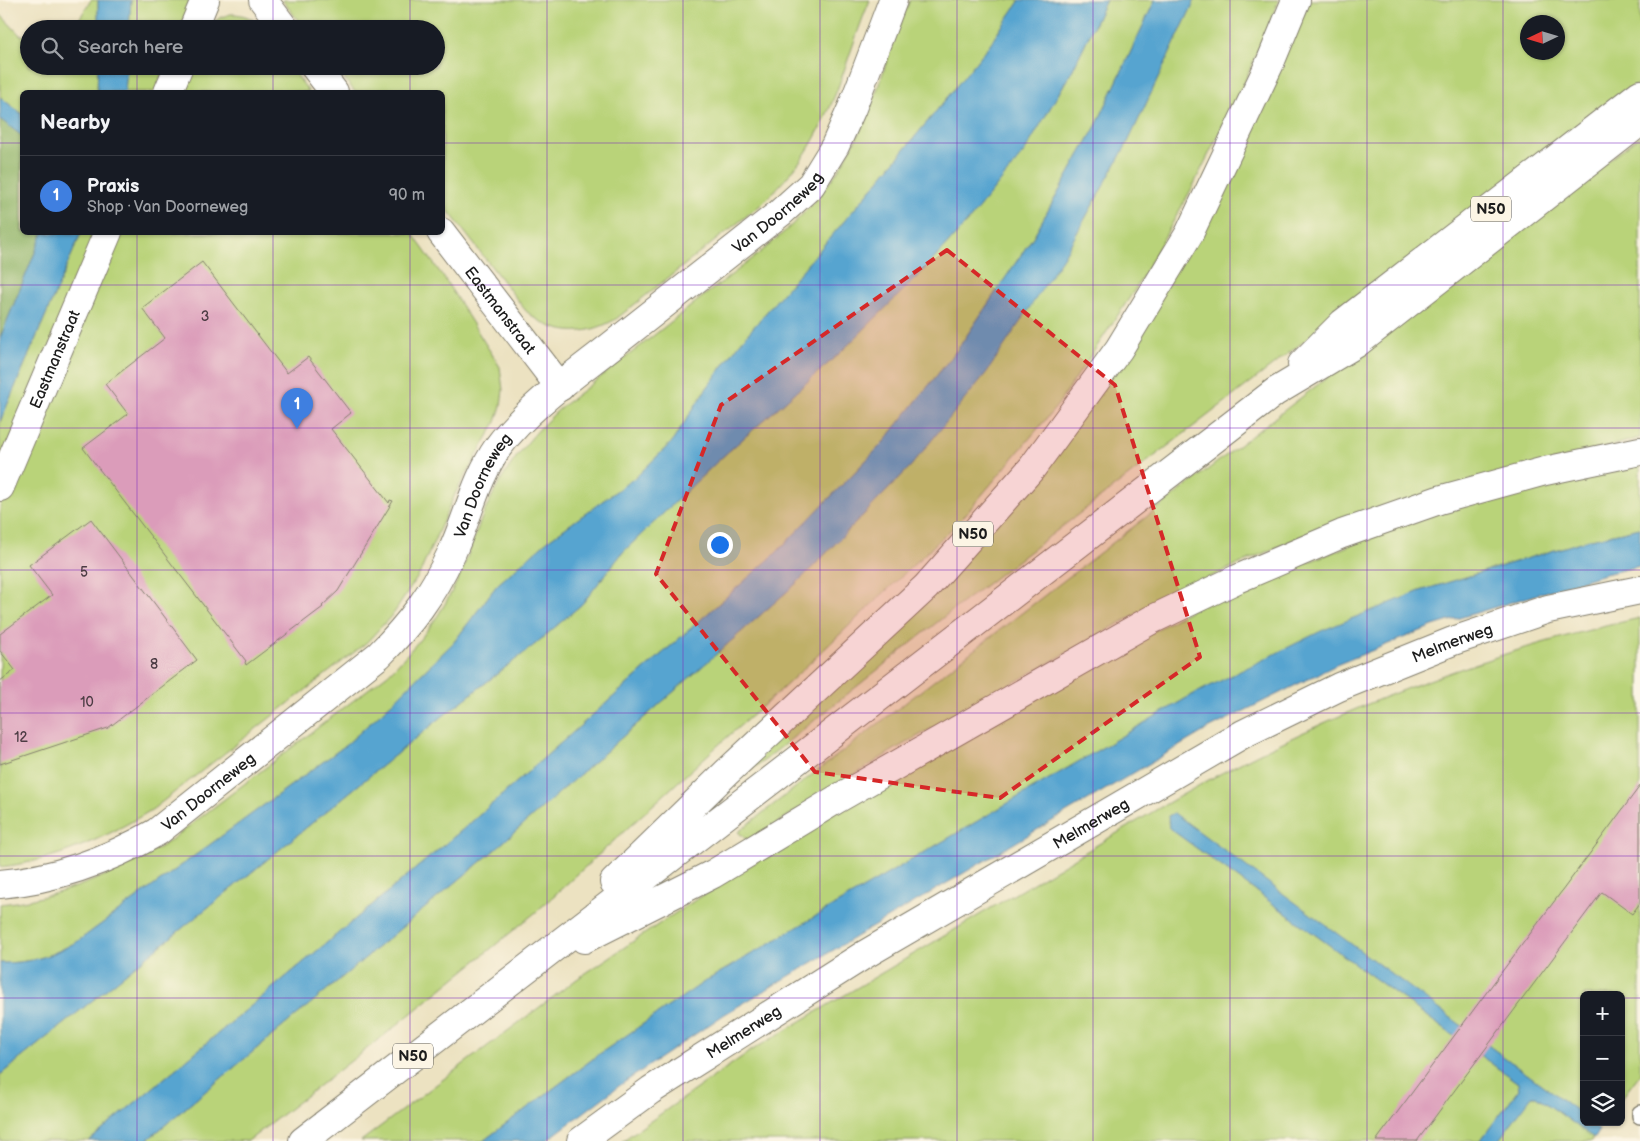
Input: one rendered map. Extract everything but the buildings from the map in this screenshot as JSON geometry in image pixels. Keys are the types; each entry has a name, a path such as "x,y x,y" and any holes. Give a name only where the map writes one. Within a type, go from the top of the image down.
{"main road":[{"path":"197,20 205,0"},
{"path":"263,0 278,20"},
{"name":"Van Doorneweg","path":"0,884 18,883 69,872 129,848 157,832 379,655 402,632 433,589 452,553 482,473 499,446 523,420 560,387 780,212 811,185 838,139 893,0"},
{"name":"N50","path":"523,971 726,773 926,587 1032,468 1119,349 1189,234 1270,63 1296,0"},
{"path":"169,90 175,75"},
{"path":"321,75 332,90"},
{"name":"N50","path":"1275,392 1342,323 1640,94"},
{"name":"N50","path":"303,1141 1275,392 1357,343 1640,122"},
{"name":"Eastmanstraat","path":"0,487 107,235"},
{"name":"Eastmanstraat","path":"443,235 560,387"},
{"name":"N50","path":"523,971 713,874 837,799 1151,620 1237,579 1342,534 1439,500 1545,471 1640,451"},
{"name":"Melmerweg","path":"581,1141 651,1090 864,955 1243,734 1339,687 1452,641 1548,610 1640,590"}],"highlighted area":[{"path":"947,250 1115,385 1200,657 1000,798 815,772 656,574 721,405"}],"green space":[{"path":"91,0 98,0 98,20 79,20"},
{"path":"131,0 191,0 183,20 130,20"},
{"path":"282,0 870,0 830,107 808,150 790,174 763,203 616,319 592,329 580,331 558,329 547,325 526,311 445,207 445,90 353,90 341,75 445,75 445,20 298,20"},
{"path":"910,0 1020,0 988,47 933,115 740,343 704,392 672,442 637,476 546,542 497,585 454,642 346,745 78,941 41,958 22,962 0,963 0,904 45,896 87,883 128,865 167,843 388,674 415,646 438,615 456,584 483,515 499,484 508,469 539,429 564,405 745,265 804,213 821,193 852,147 861,129"},
{"path":"1106,0 1155,0 1096,126 1033,237 957,350 883,443 775,554 468,825 89,1141 0,1141 0,1075 443,716 533,646 582,604 623,552 720,459 840,353 924,270 969,220 1025,150 1073,69"},
{"path":"1195,0 1279,0 1245,81 1192,188 1136,288 1057,406 959,522 781,690 536,912 387,1033 248,1141 146,1141 491,853 799,581 910,467 1064,256 1128,142"},
{"path":"1301,0 1640,0 1640,82 945,616 765,760 752,769 747,765 1071,428"},
{"path":"0,14 20,35 20,75 98,75 97,90 20,90 20,112 0,97"},
{"path":"231,14 249,17 253,20 217,20"},
{"path":"126,75 162,75 156,90 125,90"},
{"path":"184,75 297,75 308,90 178,90"},
{"path":"0,119 20,134 20,235 42,235 0,338"},
{"path":"1640,136 1640,438 1433,493 1320,528 1172,594 897,748 748,841 738,832"},
{"path":"80,235 98,235 0,465 0,422"},
{"path":"116,235 413,235 444,278 500,367 503,390 496,422 456,492 419,575 394,613 366,643 153,809 80,847 20,864 0,867 0,506"},
{"path":"1640,461 1640,528 1591,539 1420,591 1190,696 704,982 598,1055 483,1141 361,1141 577,979 683,908 854,800 1193,609 1432,512"},
{"path":"1640,618 1640,1074 1625,1094 1625,991 1580,991 1580,1113 1173,813 1168,821 1169,828 1518,1083 1519,1089 1480,1141 622,1141 749,1052 1206,781 1328,721 1415,685 1459,669 1594,629"},
{"path":"1531,1096 1536,1096 1593,1137 1592,1141 1498,1141"}],"water":[{"path":"98,0 131,0 130,20 98,20"},
{"path":"1020,0 1106,0 1073,69 1025,151 969,220 924,270 840,353 720,459 623,552 582,604 533,646 443,716 0,1075 0,963 22,962 41,958 78,941 346,745 454,642 497,585 546,542 637,476 672,442 704,392 740,343 933,115 988,47"},
{"path":"1155,0 1195,0 1128,142 1064,256 987,372 910,467 799,581 491,853 146,1141 89,1141 468,825 775,554 883,443 957,350 1033,237 1096,126"},
{"path":"98,75 126,75 125,90 97,90"},
{"path":"0,97 20,112 20,134 0,119"},
{"path":"42,235 80,235 0,422 0,338"},
{"path":"1640,528 1640,566 1601,575 1433,626 1336,665 1208,729 725,1014 619,1086 546,1141 483,1141 598,1055 704,982 1190,696 1321,631 1420,591 1591,539"},
{"path":"1174,813 1580,1113 1580,1126 1596,1126 1600,1130 1595,1138 1536,1096 1532,1096 1498,1141 1480,1141 1519,1089 1518,1083 1169,828 1168,816"}],"place":[{"name":"Praxis","path":"297,429"}]}
